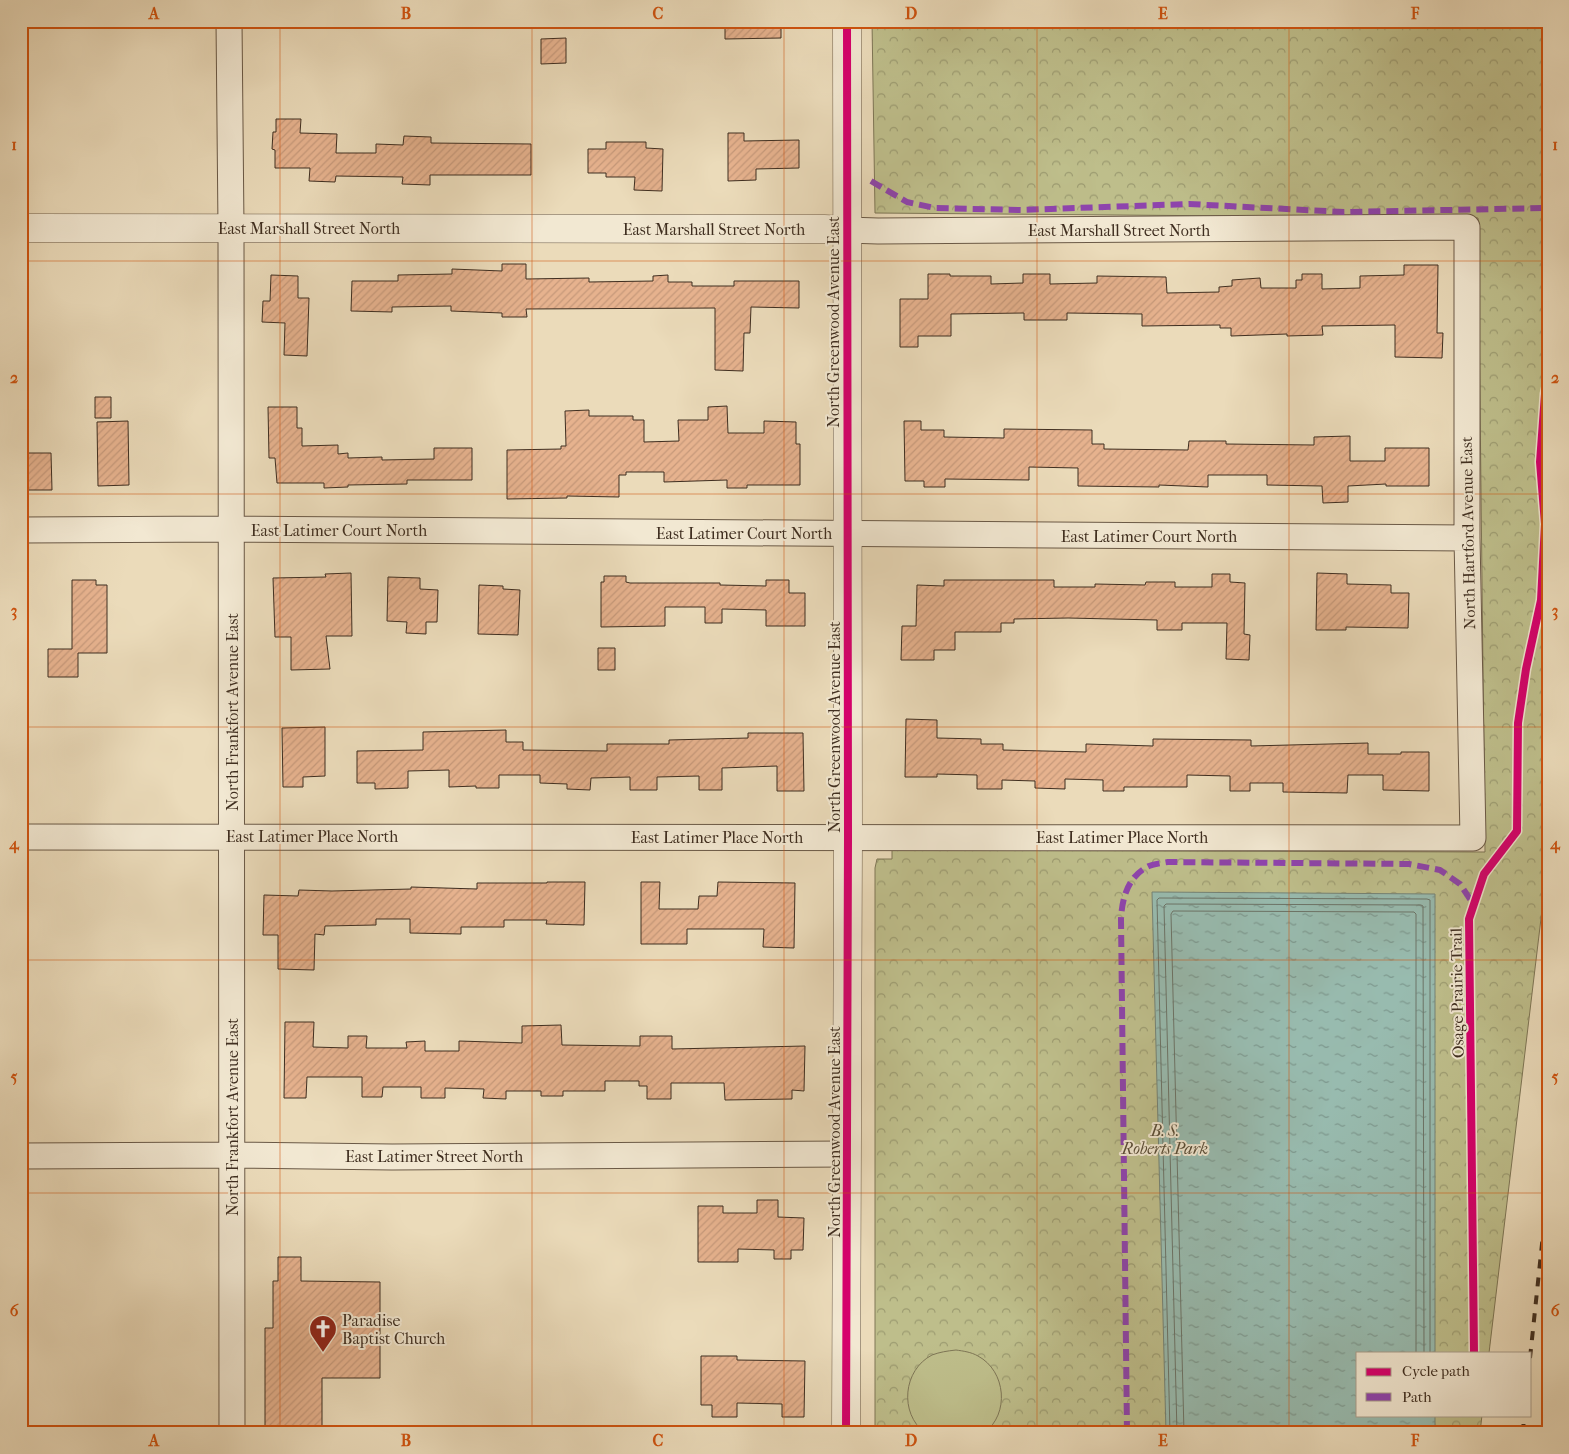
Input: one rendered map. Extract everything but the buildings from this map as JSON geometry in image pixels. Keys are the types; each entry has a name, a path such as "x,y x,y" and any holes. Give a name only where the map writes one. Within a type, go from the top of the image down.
{"street":[{"name":"North Frankfort Avenue East","path":"229,21 231,228 232,1433"},
{"name":"North Greenwood Avenue East","path":"846,21 848,837 846,1433"},
{"name":"East Marshall Street North","path":"21,228 824,229 878,231 1467,227"},
{"name":"North Hartford Avenue East","path":"1467,227 1467,538 1473,838"},
{"name":"East Latimer Court North","path":"21,530 231,529 1467,538"},
{"name":"East Latimer Place North","path":"21,837 1473,838"},
{"name":"East Latimer Street North","path":"21,1156 232,1155 402,1157 847,1154"}],"green space":[{"name":"B. S. Roberts Park","path":"872,21 1548,21 1548,860 1489,1352 1356,1352 1356,1416 1482,1416 1480,1433 875,1433 875,868 877,859 892,859 892,850 1485,852 1478,218 875,213"},
{"path":"956,1350 978,1356 994,1372 999,1382 1001,1393 998,1415 984,1433 925,1433 917,1425 911,1414 908,1403 910,1381 922,1362 932,1355"}],"water":[{"path":"1152,892 1435,894 1435,1352 1356,1352 1356,1416 1435,1416 1433,1433 1166,1433"}],"railway":[{"path":"1531,1352 1548,1187"},
{"path":"1523,1433 1524,1416"}],"marked path":[{"path":"871,181 907,202 935,208 1021,210 1189,204 1344,212 1548,208"},
{"path":"1127,1433 1121,919 1123,903 1131,882 1142,870 1149,866 1168,862 1409,864 1440,870 1460,884 1474,905"}],"cycle path":[{"path":"846,1433 848,837 847,21"},
{"name":"Osage Prairie Trail","path":"1474,1352 1469,919 1484,874 1517,831 1518,723 1526,669 1541,600 1545,524 1540,462 1545,394 1548,380"}],"place":[{"name":"Paradise Baptist Church","path":"323,1353"}]}
